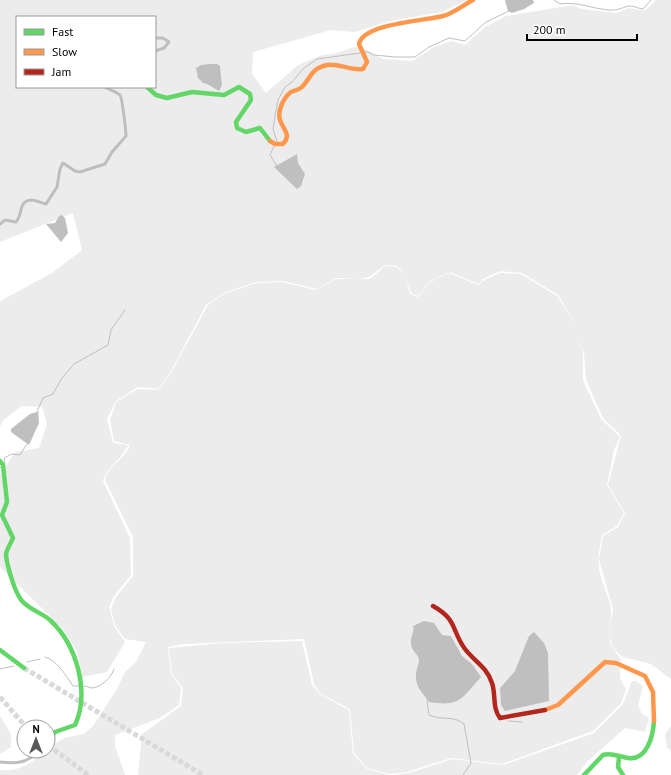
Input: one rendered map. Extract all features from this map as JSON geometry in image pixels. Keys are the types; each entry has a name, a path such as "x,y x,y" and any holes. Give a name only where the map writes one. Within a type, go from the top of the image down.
{"street":[{"path":"148,88 156,95 167,98 192,92 224,94 238,87 241,88 250,94 251,100 236,122 237,128 246,132 260,128 270,142 275,144 283,144 287,138 287,133 279,116 289,93 303,86 312,71 336,64 354,69 362,69 367,62 359,46 359,38 368,32 416,19 443,16 473,0"},
{"path":"156,38 163,38 169,42 164,48 156,52"},
{"path":"0,224 5,220 16,222 22,204 25,202 35,200 46,204 57,187 60,169 64,163 75,171 80,172 105,164 112,152 126,136 126,128 122,112 123,100 120,95 107,88"},
{"path":"0,461 3,465 7,499 2,515 13,538 6,554 20,597 25,604 51,621 69,644 82,690 80,710 75,725 56,732"},
{"path":"433,606 446,613 454,624 465,649 484,667 492,683 496,713 500,718 540,711 558,705 605,662 614,663 645,676 654,695 655,706 650,744 638,756 629,759 610,753 603,755 584,775"},
{"path":"0,650 24,668"},
{"path":"619,756 618,766 623,775"},
{"path":"0,762 27,762 30,759"}],"shaded area":[{"path":"0,0 467,0 442,12 390,21 355,32 331,30 253,52 252,74 266,93 298,65 322,55 334,54 354,47 365,49 383,59 413,61 432,48 451,41 465,45 485,27 506,16 573,5 581,9 617,13 629,8 644,10 656,0 671,0 671,679 651,664 622,657 614,649 609,637 615,652 621,659 620,678 626,689 621,703 593,731 502,764 451,758 407,772 390,774 367,768 354,753 350,709 321,694 314,684 304,639 183,644 168,647 171,674 181,688 179,705 160,718 115,735 115,746 125,775 0,775 0,770 13,770 25,766 36,759 56,759 56,743 65,738 84,734 93,726 117,689 125,672 136,662 146,642 125,639 115,625 111,609 116,597 133,576 133,537 105,480 107,474 124,455 130,445 114,441 110,420 116,402 138,389 158,390 171,373 208,305 224,294 256,283 282,282 316,290 336,279 360,279 336,278 317,289 283,281 255,282 224,293 206,305 170,373 158,389 138,387 116,401 107,419 113,443 128,445 122,455 108,470 103,481 130,538 131,575 114,596 109,607 114,626 125,642 107,672 82,677 77,651 62,628 0,567 0,475 15,452 39,448 47,424 42,407 22,406 3,420 0,427 0,301 52,273 82,250 73,213 0,242","holes":["209,64 220,66 222,85 213,87 199,80 198,73 201,65","297,154 298,163 305,174 302,184 274,167","385,265 397,266 405,275 396,267 385,266 370,279 360,279 369,277","500,271 522,273 558,295 576,324 557,296 521,274 500,273 486,279 478,285 449,273 430,282 418,297 410,294 405,276 411,293 418,296 430,281 450,272 478,284 485,278","580,340 584,353 586,380 603,418 621,436 608,485 625,513 618,527 603,536 599,559 602,535 617,526 624,513 607,485 614,450 620,437 601,419 583,380 583,353","599,559 613,609 609,634 611,618 611,607 601,579"]},
{"path":"505,0 533,0 534,3 524,9 512,13 508,11"},
{"path":"217,64 220,66 222,85 219,91 203,83 198,78 196,68 201,65"},
{"path":"297,154 298,163 305,174 301,186 297,189 274,167"},
{"path":"62,215 65,218 68,233 61,242 46,224 55,223 59,216"},
{"path":"38,408 39,423 29,445 11,432 11,429 30,414 37,412"},
{"path":"424,621 434,623 442,635 451,636 462,656 472,664 481,677 459,700 447,703 429,702 420,690 416,679 419,660 411,646 411,641 413,626"},
{"path":"534,632 544,643 548,653 549,701 505,711 501,705 500,688 515,671 529,636"},
{"path":"302,641 312,685 321,695 349,710 353,754 367,769 389,775 138,775 142,734 181,706 183,688 172,674 169,648 222,643"},
{"path":"632,681 636,681 643,686 638,705 642,714 649,718 645,732 625,728 587,762 577,775 394,775 409,773 452,759 503,765 594,733 623,704"},
{"path":"0,716 11,734 11,747 0,754"},
{"path":"671,726 671,751 667,747 665,734"}],"waterway":[{"path":"554,0 560,4 579,4 613,10 631,6 643,9 651,0"},
{"path":"363,52 368,52 374,55 415,57 429,47 449,38 465,41 486,22 509,11"},
{"path":"277,142 273,129 278,100 285,87 292,82 303,69 317,59 360,53"},
{"path":"274,146 270,155 277,166"},
{"path":"38,409 43,398 53,394 62,378 74,364 108,345 111,330 125,310"},
{"path":"5,464 4,458 12,454 20,455 27,444"},
{"path":"45,657 57,665 73,686 79,686"},
{"path":"27,662 40,659"},
{"path":"0,669 14,666"},
{"path":"84,686 93,688 103,684 109,678 114,669"},
{"path":"427,700 429,715 460,721 464,724 471,763 463,775"},
{"path":"508,721 522,722"}],"tunnel":[{"path":"24,668 203,775"},
{"path":"0,697 19,719"},
{"path":"56,751 88,775"}],"traffic: fast":[{"path":"148,88 156,95 167,98 192,92 224,95 239,87 250,94 251,100 236,122 237,128 246,132 260,128 270,141"},
{"path":"0,461 3,465 7,502 2,515 13,538 6,555 14,586 22,601 50,620 59,630 74,656 81,684 79,712 75,725 56,732"},
{"path":"0,650 24,668"},
{"path":"584,775 603,755 612,754 628,758 640,756 648,746 654,721"},
{"path":"619,757 618,767 623,775"}],"traffic: slow":[{"path":"270,141 275,144 283,144 286,141 287,135 279,116 282,104 288,94 302,87 314,71 327,65 363,69 367,62 359,44 363,37 371,31 396,24 447,15 473,0"},
{"path":"545,710 558,705 605,662 616,663 645,676 653,692 654,721"}],"traffic: jam":[{"path":"433,606 447,616 465,649 484,668 490,677 496,710 500,718 545,710"}]}
